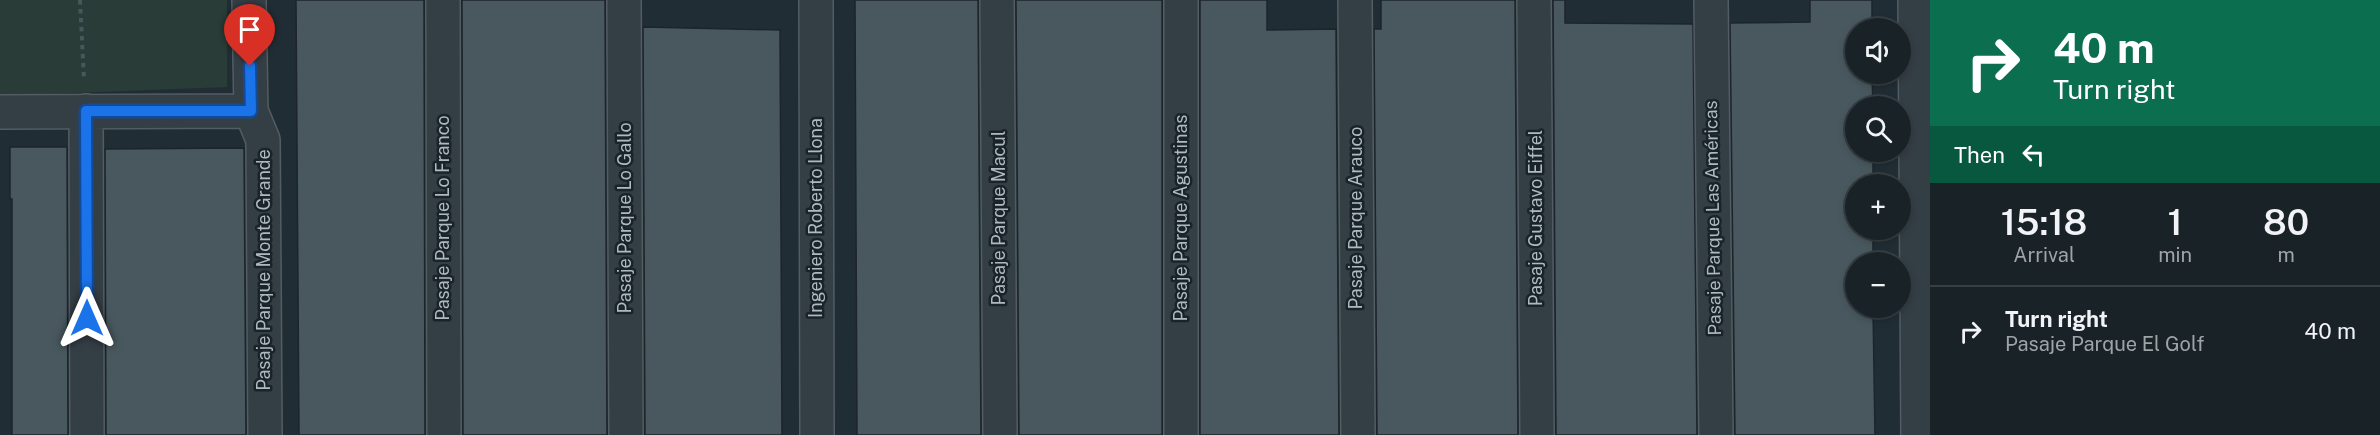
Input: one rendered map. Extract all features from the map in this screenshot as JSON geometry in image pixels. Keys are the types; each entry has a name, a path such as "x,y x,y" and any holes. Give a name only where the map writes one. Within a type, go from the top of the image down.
{"street":[{"name":"Pasaje Parque Monte Grande","path":"249,0 251,111 263,140 266,435"},
{"name":"Pasaje Parque Lo Franco","path":"443,0 444,435"},
{"name":"Pasaje Parque Lo Gallo","path":"624,0 626,435"},
{"name":"Ingeniero Roberto Llona","path":"816,0 817,435"},
{"name":"Pasaje Parque Macul","path":"998,0 1000,435"},
{"name":"Pasaje Parque Agustinas","path":"1181,0 1181,435"},
{"name":"Pasaje Parque Arauco","path":"1354,0 1358,435"},
{"name":"Pasaje Gustavo Eiffel","path":"1534,0 1538,435"},
{"name":"Pasaje Parque Las Américas","path":"1711,0 1716,435"},
{"path":"1914,0 1923,102 1918,435"},
{"path":"86,111 87,435"},
{"path":"0,112 251,111"}],"path":[{"path":"80,0 86,111"}],"green space":[{"path":"0,0 227,0 227,87 0,96"}],"building":[{"path":"296,0 424,0 425,435 299,435"},
{"path":"462,0 605,0 607,435 463,435"},
{"path":"855,0 978,0 981,435 857,435"},
{"path":"1016,0 1162,0 1162,435 1019,435"},
{"path":"1200,0 1267,0 1267,30 1336,29 1339,435 1200,435"},
{"path":"1381,0 1515,0 1518,435 1377,435 1374,29 1381,29"},
{"path":"1553,0 1565,0 1565,23 1693,24 1697,435 1556,435"},
{"path":"1810,0 1872,0 1872,18 1845,18 1845,84 1872,84 1873,96 1845,96 1845,162 1873,162 1873,174 1845,174 1845,240 1873,240 1873,252 1845,252 1845,318 1873,318 1875,435 1735,435 1730,23 1810,22"},
{"path":"643,27 780,30 782,435 645,435"},
{"path":"10,147 67,147 68,435 12,435"},
{"path":"244,148 246,435 106,435 105,149"}],"route":[{"path":"87,318 86,111 251,111 250,66"}]}
